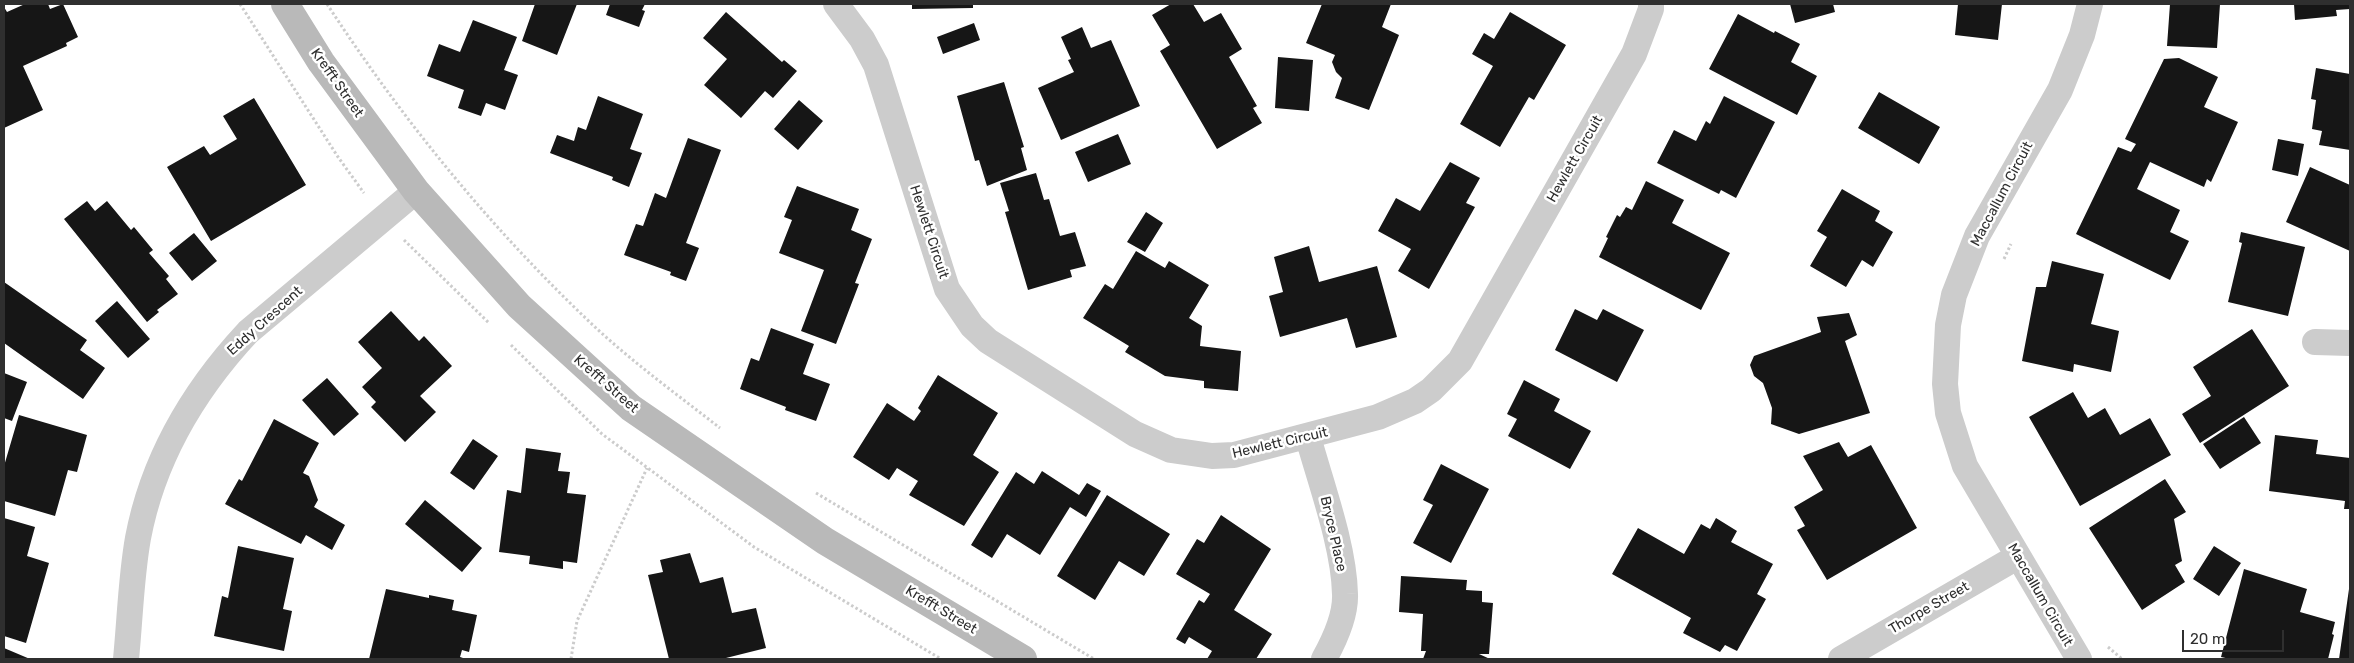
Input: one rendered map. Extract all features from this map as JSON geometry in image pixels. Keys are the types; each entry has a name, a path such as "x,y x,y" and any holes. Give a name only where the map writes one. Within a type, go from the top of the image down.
{"street":[{"name":"Krefft Street","path":"285,4 321,62 416,191 519,306 631,408 825,541 1023,659"},
{"name":"Hewlett Circuit","path":"836,4 862,39 876,65 947,289 972,326 988,342 1135,434 1171,450 1212,456 1234,455 1378,418 1414,402 1431,390 1460,362 1634,54 1651,10 1651,4"},
{"name":"Maccallum Circuit","path":"2079,659 2017,557 1966,466 1948,413 1945,384 1948,325 1954,295 1978,236 2060,90 2082,35 2090,4"},
{"name":"Eddy Crescent","path":"126,659 138,538 155,475 184,414 224,358 248,332 416,191"},
{"path":"2315,342 2350,344"},
{"name":"Bryce Place","path":"1308,437 1340,554 1345,595 1342,615 1324,659"},
{"name":"Thorpe Street","path":"1842,659 2017,557"}],"path":[{"path":"327,4 400,110 488,219 597,329 725,432"},
{"path":"2000,267 2012,241"},
{"path":"571,659 578,622 647,468"},
{"path":"811,490 842,511 1094,659"},
{"path":"2107,647 2122,659"}],"building":[{"path":"25,4 48,4 50,9 63,4 78,37 66,43 67,46 23,66 43,110 4,128 4,7 7,12"},
{"path":"535,4 577,4 557,55 522,41"},
{"path":"610,4 645,4 642,10 645,11 639,27 606,15"},
{"path":"912,4 973,4 973,8 912,9"},
{"path":"1171,4 1193,4 1204,22 1221,13 1242,49 1229,57 1257,106 1253,108 1262,123 1217,149 1160,51 1170,45 1152,15"},
{"path":"1322,4 1391,4 1382,27 1399,35 1369,110 1335,98 1342,78 1336,72 1332,62 1335,55 1306,43"},
{"path":"1790,4 1833,4 1835,12 1795,23"},
{"path":"1958,4 2002,4 1998,40 1955,35"},
{"path":"2170,4 2220,4 2217,48 2167,46"},
{"path":"2294,4 2350,4 2350,9 2336,10 2337,16 2295,20"},
{"path":"726,12 782,62 784,60 797,71 773,98 765,91 741,118 704,85 727,59 703,38"},
{"path":"1510,12 1566,45 1534,100 1529,97 1500,147 1460,124 1493,66 1472,54 1484,33 1494,39"},
{"path":"1738,14 1800,44 1791,62 1817,76 1797,115 1709,69"},
{"path":"473,20 517,37 504,70 518,75 505,110 486,103 481,116 458,108 464,90 427,76 439,44 460,52"},
{"path":"974,23 980,40 943,54 937,37"},
{"path":"1082,27 1091,48 1111,40 1140,106 1061,140 1038,88 1074,72 1068,60 1071,59 1061,37"},
{"path":"1278,57 1313,60 1309,111 1275,108"},
{"path":"2179,58 2218,77 2204,107 2238,122 2211,182 2207,179 2204,187 2150,162 2137,189 2180,210 2170,232 2189,241 2170,280 2076,234 2118,147 2131,152 2136,144 2125,139 2164,59"},
{"path":"2316,68 2350,74 2350,150 2319,145 2322,131 2312,129 2316,100 2311,99"},
{"path":"1004,82 1024,147 1021,148 1027,170 987,186 979,160 975,161 957,96"},
{"path":"1879,92 1940,127 1919,164 1858,128"},
{"path":"598,96 643,114 630,149 642,153 629,187 612,180 613,177 550,153 557,135 574,141 578,127 586,130"},
{"path":"1724,96 1775,122 1736,198 1721,190 1719,194 1657,163 1674,130 1696,141 1706,121 1710,124"},
{"path":"254,98 306,185 211,241 167,167 204,146 210,155 237,139 223,116"},
{"path":"799,100 823,121 798,150 774,129"},
{"path":"1118,134 1131,164 1088,182 1075,152"},
{"path":"688,138 721,150 686,243 699,248 686,281 670,275 671,272 624,255 636,224 643,226 655,193 666,198"},
{"path":"2278,139 2304,144 2298,176 2272,170"},
{"path":"1450,162 1480,178 1466,203 1475,207 1429,289 1398,271 1411,249 1378,231 1396,198 1420,211"},
{"path":"2310,167 2350,185 2350,251 2286,222"},
{"path":"1036,173 1044,200 1049,199 1060,236 1075,232 1086,266 1070,270 1072,277 1028,290 1005,212 1009,211 1000,183"},
{"path":"1646,181 1684,200 1672,223 1730,253 1701,310 1599,257 1617,215 1620,217 1626,207 1632,210"},
{"path":"797,186 859,209 851,230 872,239 855,283 859,284 836,344 801,331 824,270 779,253 792,220 784,217"},
{"path":"1842,189 1880,211 1875,221 1893,232 1873,267 1862,260 1846,287 1810,266 1827,237 1817,231"},
{"path":"87,201 95,211 107,201 131,230 134,227 153,250 149,253 169,276 166,279 178,294 157,310 159,312 147,322 64,219"},
{"path":"1146,212 1163,223 1145,252 1127,242"},
{"path":"2241,232 2305,247 2288,316 2228,302 2242,243 2239,242"},
{"path":"194,233 217,261 192,281 169,253"},
{"path":"1309,246 1319,282 1377,266 1397,337 1356,348 1347,318 1280,337 1269,296 1283,292 1274,257"},
{"path":"1136,251 1165,268 1169,261 1209,285 1189,318 1202,326 1200,346 1241,351 1238,391 1204,388 1204,381 1165,376 1125,352 1129,346 1083,318 1105,284 1113,289"},
{"path":"2052,261 2104,274 2091,324 2119,331 2111,372 2074,364 2073,372 2022,361 2036,287 2046,287"},
{"path":"4,282 87,340 80,350 105,368 83,399 4,343"},
{"path":"117,301 150,339 128,358 95,321"},
{"path":"1575,309 1597,320 1603,309 1644,330 1617,382 1555,350"},
{"path":"391,311 419,341 424,336 452,366 420,396 436,412 405,442 371,407 376,402 362,387 382,368 358,342"},
{"path":"1849,313 1857,335 1845,341 1870,413 1799,434 1771,424 1772,408 1763,383 1754,376 1750,365 1754,356 1821,332 1817,317"},
{"path":"771,328 814,344 803,374 830,384 816,421 785,410 786,407 740,389 751,358 759,361"},
{"path":"2252,329 2289,386 2200,443 2182,414 2211,396 2193,367"},
{"path":"4,373 27,382 12,421 4,418"},
{"path":"938,375 998,413 973,455 999,472 964,526 909,495 918,481 897,468 889,480 853,457 887,403 914,421 921,411 918,408"},
{"path":"327,378 359,414 334,436 302,400"},
{"path":"1524,380 1560,399 1554,411 1591,431 1570,469 1508,436 1517,419 1507,414"},
{"path":"2073,392 2088,418 2105,408 2120,435 2150,418 2171,455 2080,506 2029,417"},
{"path":"19,415 87,435 77,472 68,470 55,516 4,501 4,466"},
{"path":"2244,417 2261,443 2220,469 2203,444"},
{"path":"274,419 319,443 303,473 309,476 318,500 314,507 345,525 332,550 306,535 301,544 225,504 239,479 242,481"},
{"path":"2275,435 2318,440 2316,454 2350,458 2350,509 2344,509 2345,501 2269,491"},
{"path":"473,439 498,456 474,490 450,473"},
{"path":"1839,442 1848,457 1871,445 1917,528 1827,580 1797,530 1805,526 1794,507 1823,490 1803,456"},
{"path":"526,448 561,453 558,471 570,472 567,493 586,495 577,563 563,561 563,569 529,564 530,556 499,552 507,490 521,493"},
{"path":"1441,464 1489,489 1451,563 1413,543 1433,505 1423,500"},
{"path":"1042,471 1079,495 1087,483 1101,491 1086,517 1070,507 1040,555 1007,534 992,558 971,545 1016,472 1034,484"},
{"path":"2165,479 2186,512 2174,519 2182,561 2175,565 2185,582 2142,610 2089,528"},
{"path":"1107,495 1170,534 1144,576 1119,561 1095,600 1057,576"},
{"path":"425,500 482,548 462,572 405,524"},
{"path":"1221,515 1271,549 1234,610 1272,634 1256,659 1207,659 1212,651 1189,637 1185,644 1176,639 1199,600 1204,603 1210,594 1176,574 1197,539 1204,543"},
{"path":"4,518 35,527 27,556 49,563 26,643 4,636"},
{"path":"1716,518 1737,531 1731,542 1773,564 1757,594 1766,599 1737,651 1725,645 1720,652 1683,633 1691,618 1612,574 1638,528 1684,554 1701,524 1710,529"},
{"path":"238,546 294,558 283,609 292,611 284,651 214,636 222,596 228,598"},
{"path":"2214,546 2241,563 2219,596 2193,579"},
{"path":"690,553 700,583 723,577 732,613 756,608 766,648 722,659 669,659 648,575 663,572 660,560"},
{"path":"2244,569 2307,589 2300,612 2335,622 2328,659 2230,659 2221,657"},
{"path":"1401,576 1467,580 1466,590 1482,591 1482,602 1493,603 1489,654 1479,654 1490,659 1423,659 1426,651 1421,651 1423,614 1399,612"},
{"path":"386,589 429,598 429,595 454,600 452,610 477,615 469,652 462,650 460,657 466,659 369,659"},
{"path":"2349,589 2350,659 2339,659"},
{"path":"4,648 30,659 4,659"}]}
